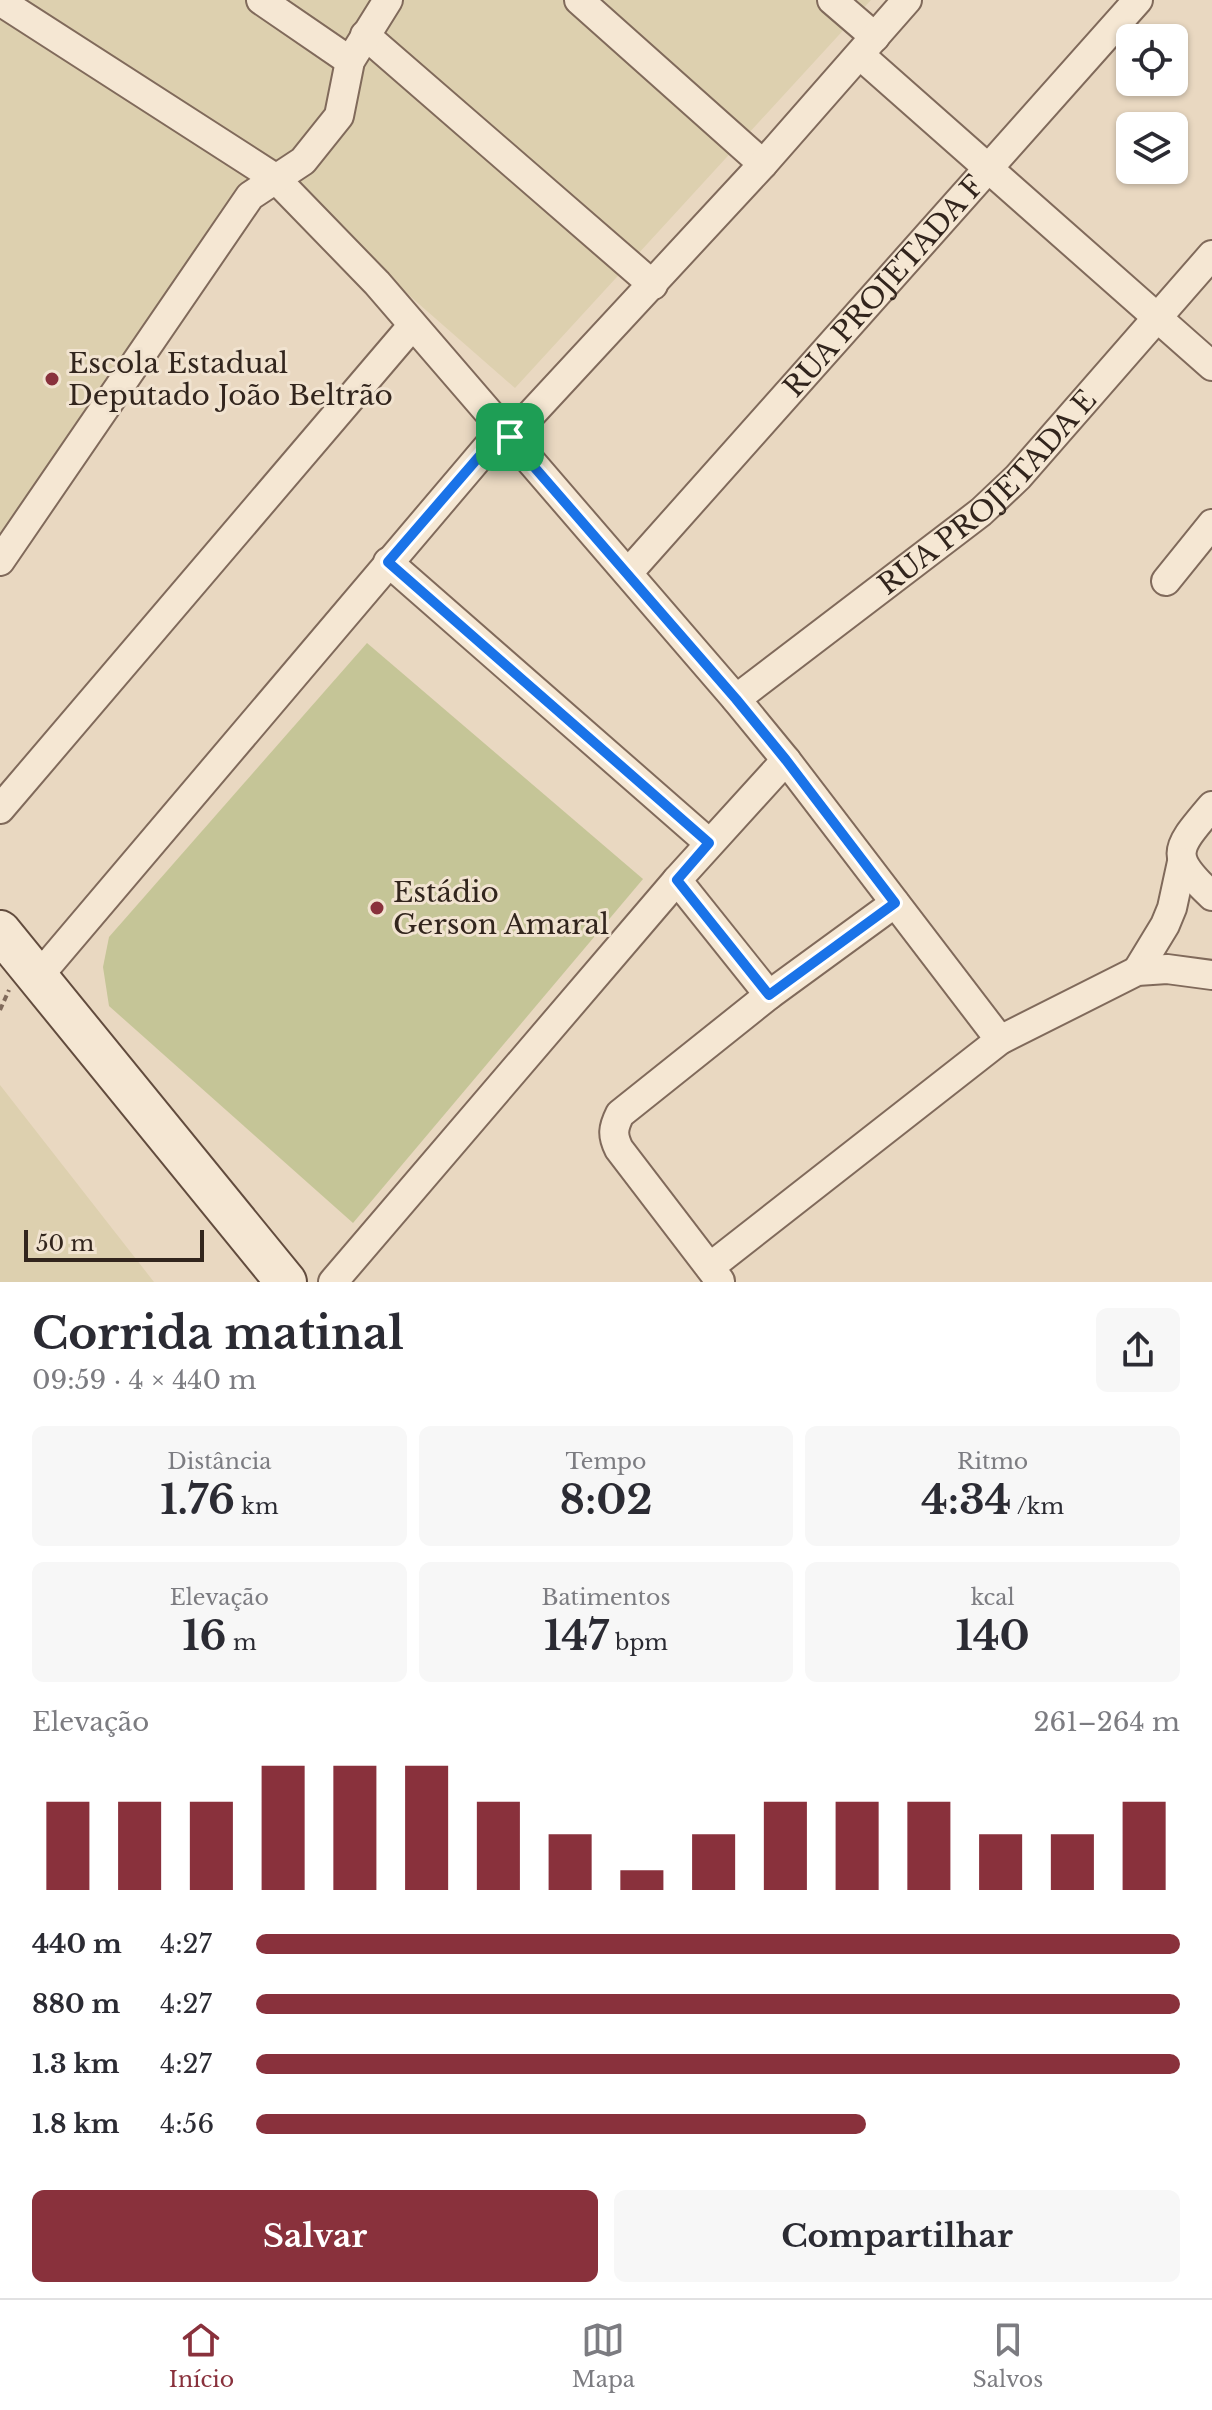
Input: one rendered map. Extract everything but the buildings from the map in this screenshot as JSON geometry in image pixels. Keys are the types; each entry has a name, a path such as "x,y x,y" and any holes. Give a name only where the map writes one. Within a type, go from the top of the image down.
{"street":[{"path":"261,0 350,61"},
{"path":"0,561 250,196 303,161 339,116 350,61 388,0"},
{"path":"579,0 763,164"},
{"path":"832,0 867,46 988,169 1212,366"},
{"path":"37,978 388,562 506,433 653,285 907,0"},
{"name":"RUA PROJETADA F","path":"628,573 1138,0"},
{"path":"0,1 275,178 377,283 736,699 1000,1040"},
{"path":"365,35 653,285"},
{"name":"RUA PROJETADA E","path":"736,699 981,512 1018,477 1212,255"},
{"path":"0,809 412,326"},
{"path":"1166,581 1212,524"},
{"path":"388,562 709,843"},
{"path":"333,1282 709,843 786,760"},
{"path":"1137,971 1169,916 1182,862 1182,848 1189,833 1212,806"},
{"path":"1182,862 1186,871 1212,896"},
{"path":"677,880 769,995"},
{"path":"895,903 769,995 620,1114 614,1126 613,1137 619,1149 715,1274 1000,1040 1137,971 1167,969 1212,975"},
{"path":"0,931 286,1282"}],"shaded area":[{"path":"0,0 871,0 515,388 275,178 0,561"},
{"path":"0,1085 154,1282 0,1282"}],"green space":[{"name":"Estádio Gerson Amaral","path":"367,643 643,879 353,1223 109,1006 103,967 109,937"}],"place":[{"name":"Escola Estadual Deputado João Beltrão","path":"52,379"},
{"name":"Estádio Gerson Amaral","path":"377,908"}],"route":[{"path":"502,430 510,437 736,699 895,903 769,995 677,880 709,843 388,562 502,430"}]}
